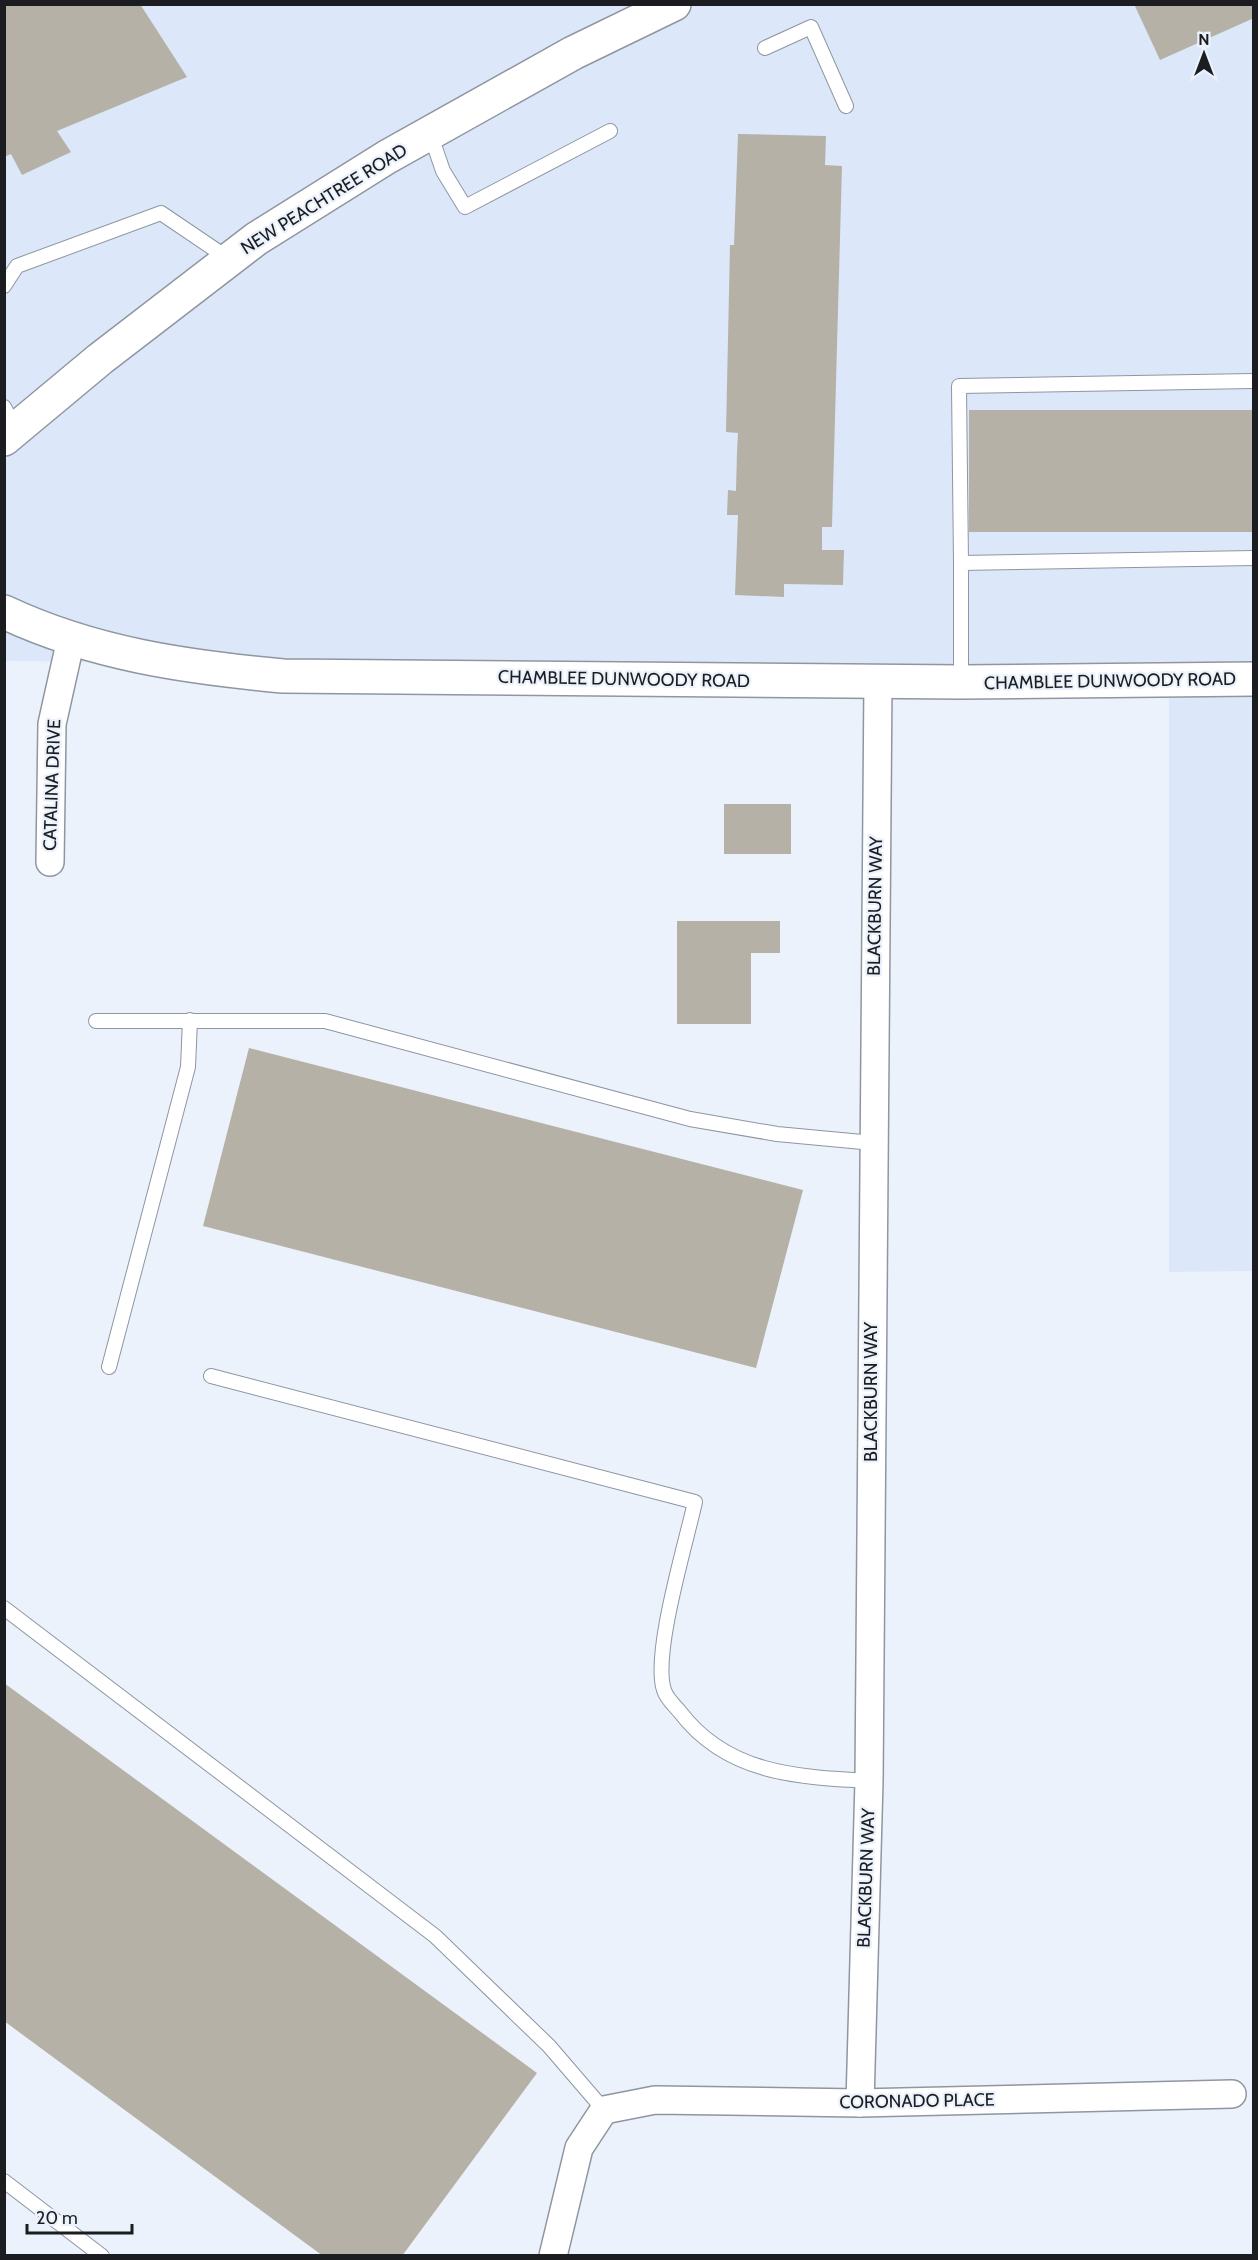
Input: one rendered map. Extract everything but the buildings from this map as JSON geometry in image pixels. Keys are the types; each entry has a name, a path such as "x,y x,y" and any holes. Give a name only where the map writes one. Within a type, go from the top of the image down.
{"street":[{"name":"NEW PEACHTREE ROAD","path":"8,425 100,359 256,239 430,133 573,53 674,4"},
{"name":"CHAMBLEE DUNWOODY ROAD","path":"8,606 71,639 120,654 187,666 283,676 961,682 1254,680"},
{"name":"CATALINA DRIVE","path":"50,862 52,724 71,639"},
{"name":"BLACKBURN WAY","path":"860,2103 869,1781 878,681"},
{"name":"CORONADO PLACE","path":"604,2110 655,2100 860,2103 1232,2094"},
{"path":"554,2256 579,2148 604,2110"}],"lane":[{"path":"765,48 811,27 846,106"},
{"path":"430,133 443,171 465,207 610,131"},
{"path":"4,286 17,266 161,213 230,259"},
{"path":"961,682 959,386 1254,381"},
{"path":"961,563 1254,558"},
{"path":"109,1367 189,1067 190,1020"},
{"path":"96,1021 325,1021 690,1119 777,1134 873,1143"},
{"path":"211,1376 695,1502 662,1648 664,1691 694,1731 731,1758 800,1778 869,1781"},
{"path":"4,1608 435,1936 549,2046 604,2110"},
{"path":"4,2181 102,2256"}],"shaded area":[{"path":"5,5 1253,5 1253,1271 1169,1272 1169,677 5,661"}]}
